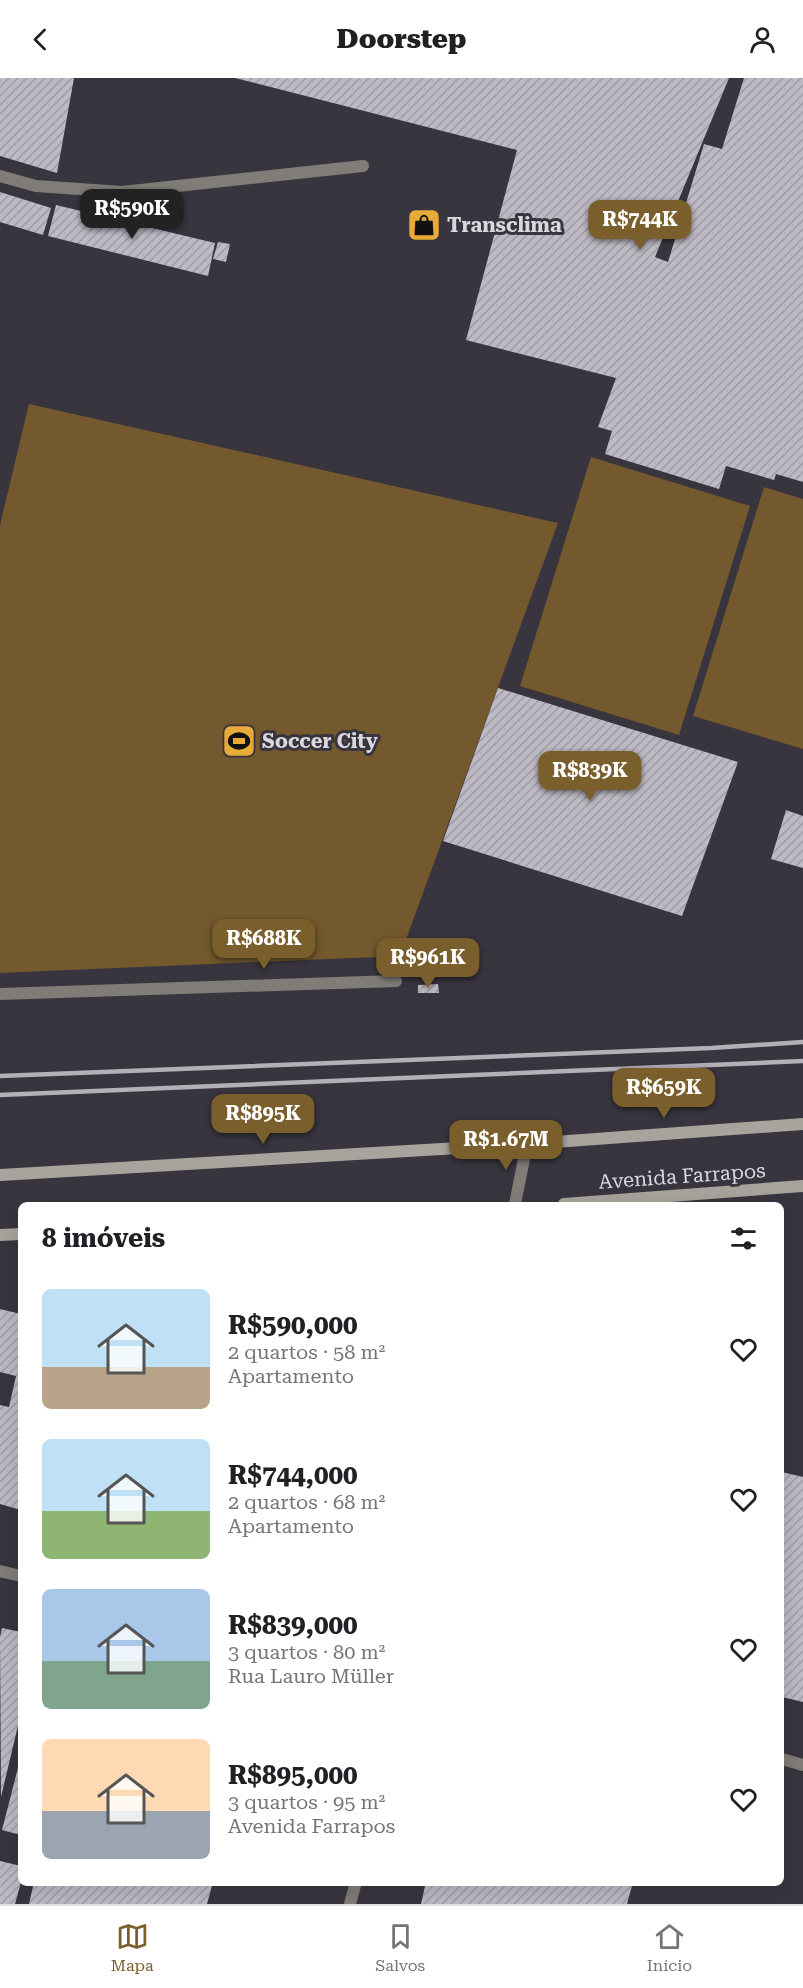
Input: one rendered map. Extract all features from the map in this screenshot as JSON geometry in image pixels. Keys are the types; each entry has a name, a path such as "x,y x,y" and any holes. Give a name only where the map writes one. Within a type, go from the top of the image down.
{"main road":[{"path":"0,1175 527,1144 803,1124"},
{"name":"Avenida Farrapos","path":"591,1202 803,1186"},
{"path":"0,1235 18,1234"}],"street":[{"path":"0,176 36,186 122,192 363,166"},
{"path":"0,993 396,981"},
{"path":"515,1202 527,1144"},
{"path":"0,1571 18,1575"},
{"path":"784,1759 803,1764"},
{"path":"350,1904 355,1886"}],"shaded area":[{"name":"Soccer City","path":"29,404 558,523 400,956 0,973 0,525"},
{"path":"591,457 750,506 679,735 520,686"},
{"path":"764,487 803,499 803,749 693,716"}],"building":[{"path":"0,78 74,78 57,173 0,156"},
{"path":"235,78 729,78 655,257 668,262 704,144 722,149 744,78 803,78 803,482 776,474 774,480 726,466 719,489 605,454 612,431 598,427 616,378 466,340 517,150"},
{"path":"0,192 51,208 43,235 0,222"},
{"path":"56,205 215,243 208,276 48,236"},
{"path":"218,242 230,244 226,262 213,259"},
{"path":"498,688 738,762 682,916 443,841"},
{"path":"786,810 803,816 803,868 771,859"},
{"path":"438,984 439,993 418,993 418,985"},
{"path":"0,1309 18,1313 18,1509 0,1504 0,1405 9,1407 16,1376 0,1372"},
{"path":"784,1472 803,1477 803,1702 784,1697"},
{"path":"2,1628 18,1631 18,1726 1,1797 0,1637"},
{"path":"18,1768 18,1834 2,1830"},
{"path":"0,1861 18,1865 18,1886 20,1886 15,1904 0,1904"},
{"path":"33,1886 212,1886 207,1904 29,1904"},
{"path":"425,1886 632,1886 627,1904 421,1904"}],"railway":[{"path":"0,1076 711,1048 803,1042"},
{"path":"0,1095 803,1061"}],"place":[{"name":"Transclima","path":"424,225"},
{"name":"Soccer City","path":"239,741"}]}
